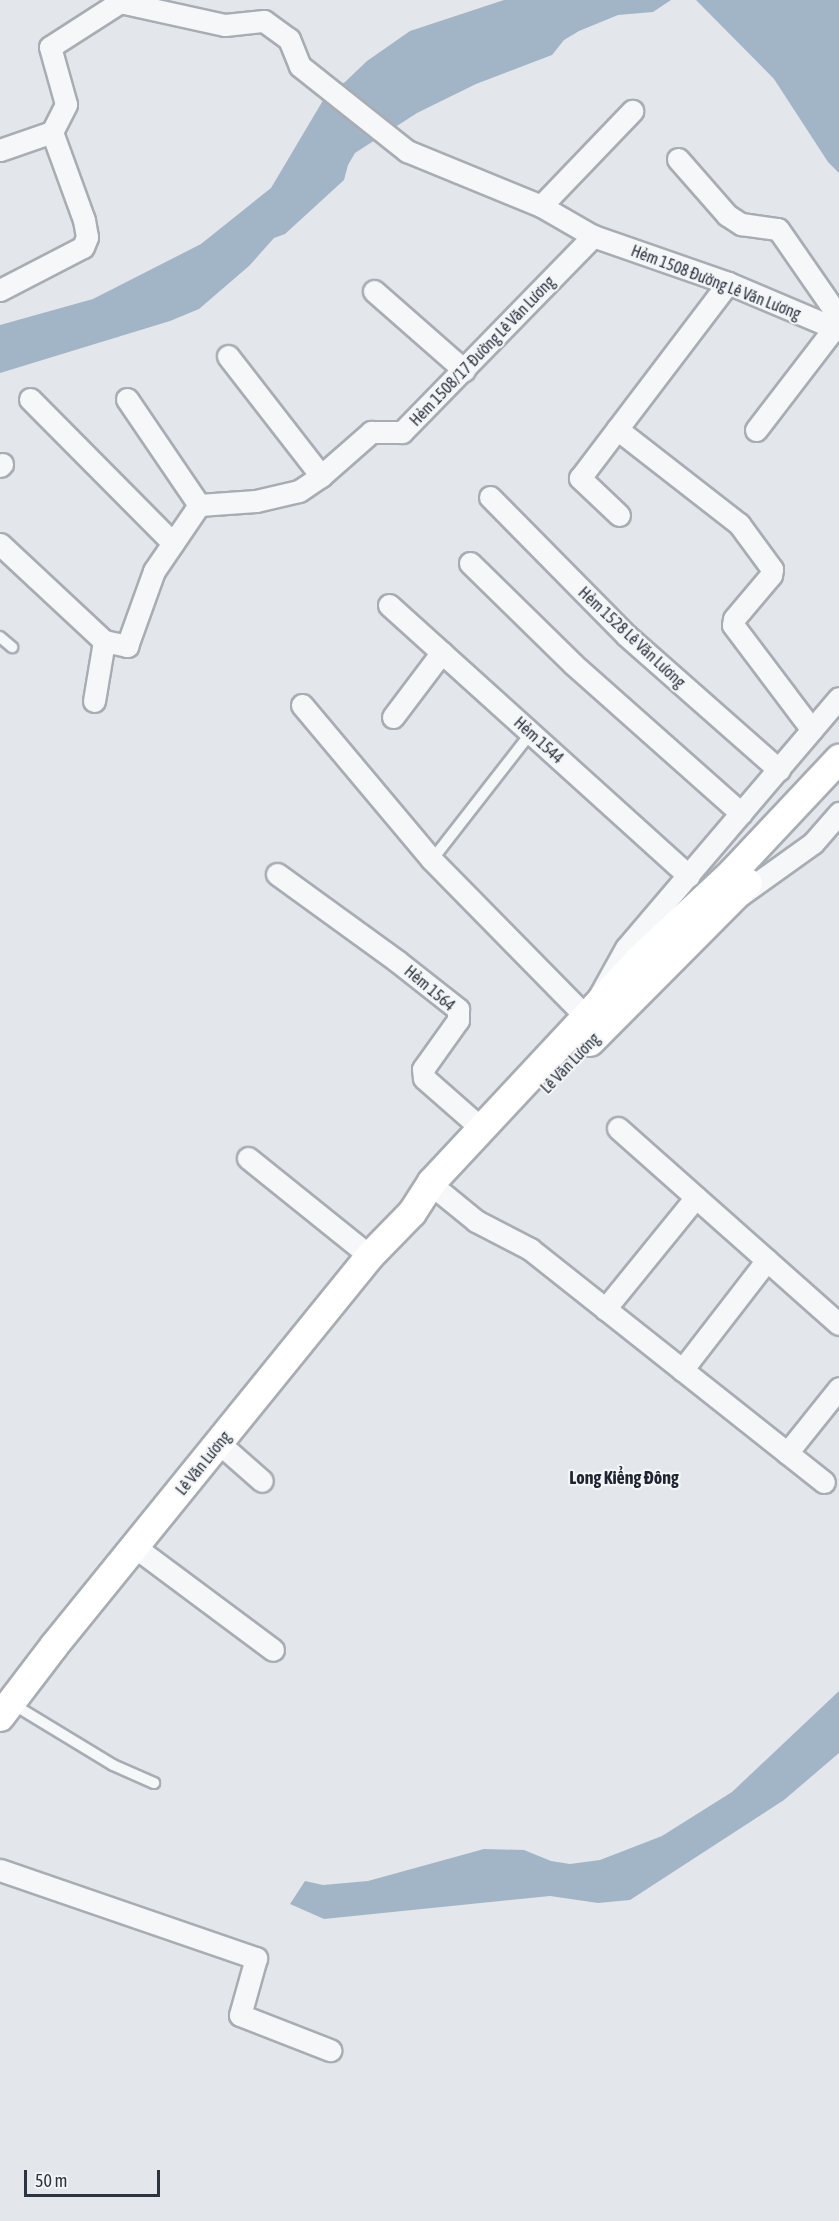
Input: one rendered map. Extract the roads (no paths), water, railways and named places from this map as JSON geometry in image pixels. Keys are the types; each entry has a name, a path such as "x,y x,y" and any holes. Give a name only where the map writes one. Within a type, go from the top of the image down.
{"main road":[{"name":"Lê Văn Lương","path":"412,1213 443,1194 724,907 834,774"},
{"name":"Lê Văn Lương","path":"5,1710 222,1446 370,1256 412,1213 432,1182 639,960 834,774"}],"street":[{"name":"Hẻm 1508 Đường Lê Văn Lương","path":"52,132 66,104 50,47 120,2 225,25 264,21 289,39 300,66 407,151 541,206 593,236 728,283 838,325"},
{"path":"541,206 632,111"},
{"path":"0,150 52,132 84,220 87,237 83,247 0,290"},
{"path":"678,159 727,215 741,224 778,229 838,325 756,430"},
{"name":"Hẻm 1508/17 Đường Lê Văn Lương","path":"199,505 256,501 299,491 321,476 371,432 402,432 593,236"},
{"path":"619,515 580,478 728,283"},
{"path":"374,291 464,370"},
{"path":"228,356 321,476"},
{"path":"30,399 173,543"},
{"path":"0,544 104,641 126,646 154,571 199,505 127,399"},
{"path":"617,429 739,524 772,568 771,575 734,619 733,625 812,730"},
{"name":"Hẻm 1528 Lê Văn Lương","path":"490,497 626,635 779,770"},
{"path":"470,563 573,664 741,813"},
{"name":"Hẻm 1544","path":"389,605 689,876"},
{"path":"94,701 104,641"},
{"path":"393,717 442,652"},
{"name":"Lê Văn Lương","path":"586,1018 626,948 839,698"},
{"path":"302,705 432,860 586,1018"},
{"name":"Lê Văn Lương","path":"724,907 813,843 839,813"},
{"name":"Hẻm 1564","path":"277,874 398,961 458,1009 458,1020 423,1069 424,1078 481,1128"},
{"path":"618,1128 839,1323"},
{"path":"248,1158 370,1256"},
{"path":"443,1194 476,1221 530,1249 824,1482"},
{"path":"606,1309 696,1197"},
{"path":"682,1370 767,1260"},
{"path":"787,1453 839,1388"},
{"path":"222,1446 260,1479"},
{"path":"138,1549 273,1650"},
{"path":"0,1870 256,1958 240,2015 330,2050"}],"lane":[{"path":"0,637 12,647"},
{"path":"432,860 531,733"},
{"path":"5,1710 113,1765 154,1783"}],"water":[{"path":"504,0 671,0 653,12 618,15 579,31 564,40 552,55 476,84 417,113 355,153 348,165 344,180 285,234 274,238 249,266 199,309 170,321 0,373 0,325 93,299 201,244 271,188 328,92 345,82 367,61 410,31"},
{"path":"696,0 839,0 839,173 828,162 774,79"},
{"path":"839,1691 839,1753 784,1800 630,1900 598,1903 550,1896 324,1919 290,1904 305,1881 323,1885 368,1881 484,1849 524,1850 551,1861 570,1864 600,1860 662,1836 732,1792"}],"district":[{"name":"Long Kiểng Đông","path":"624,1478"}]}
